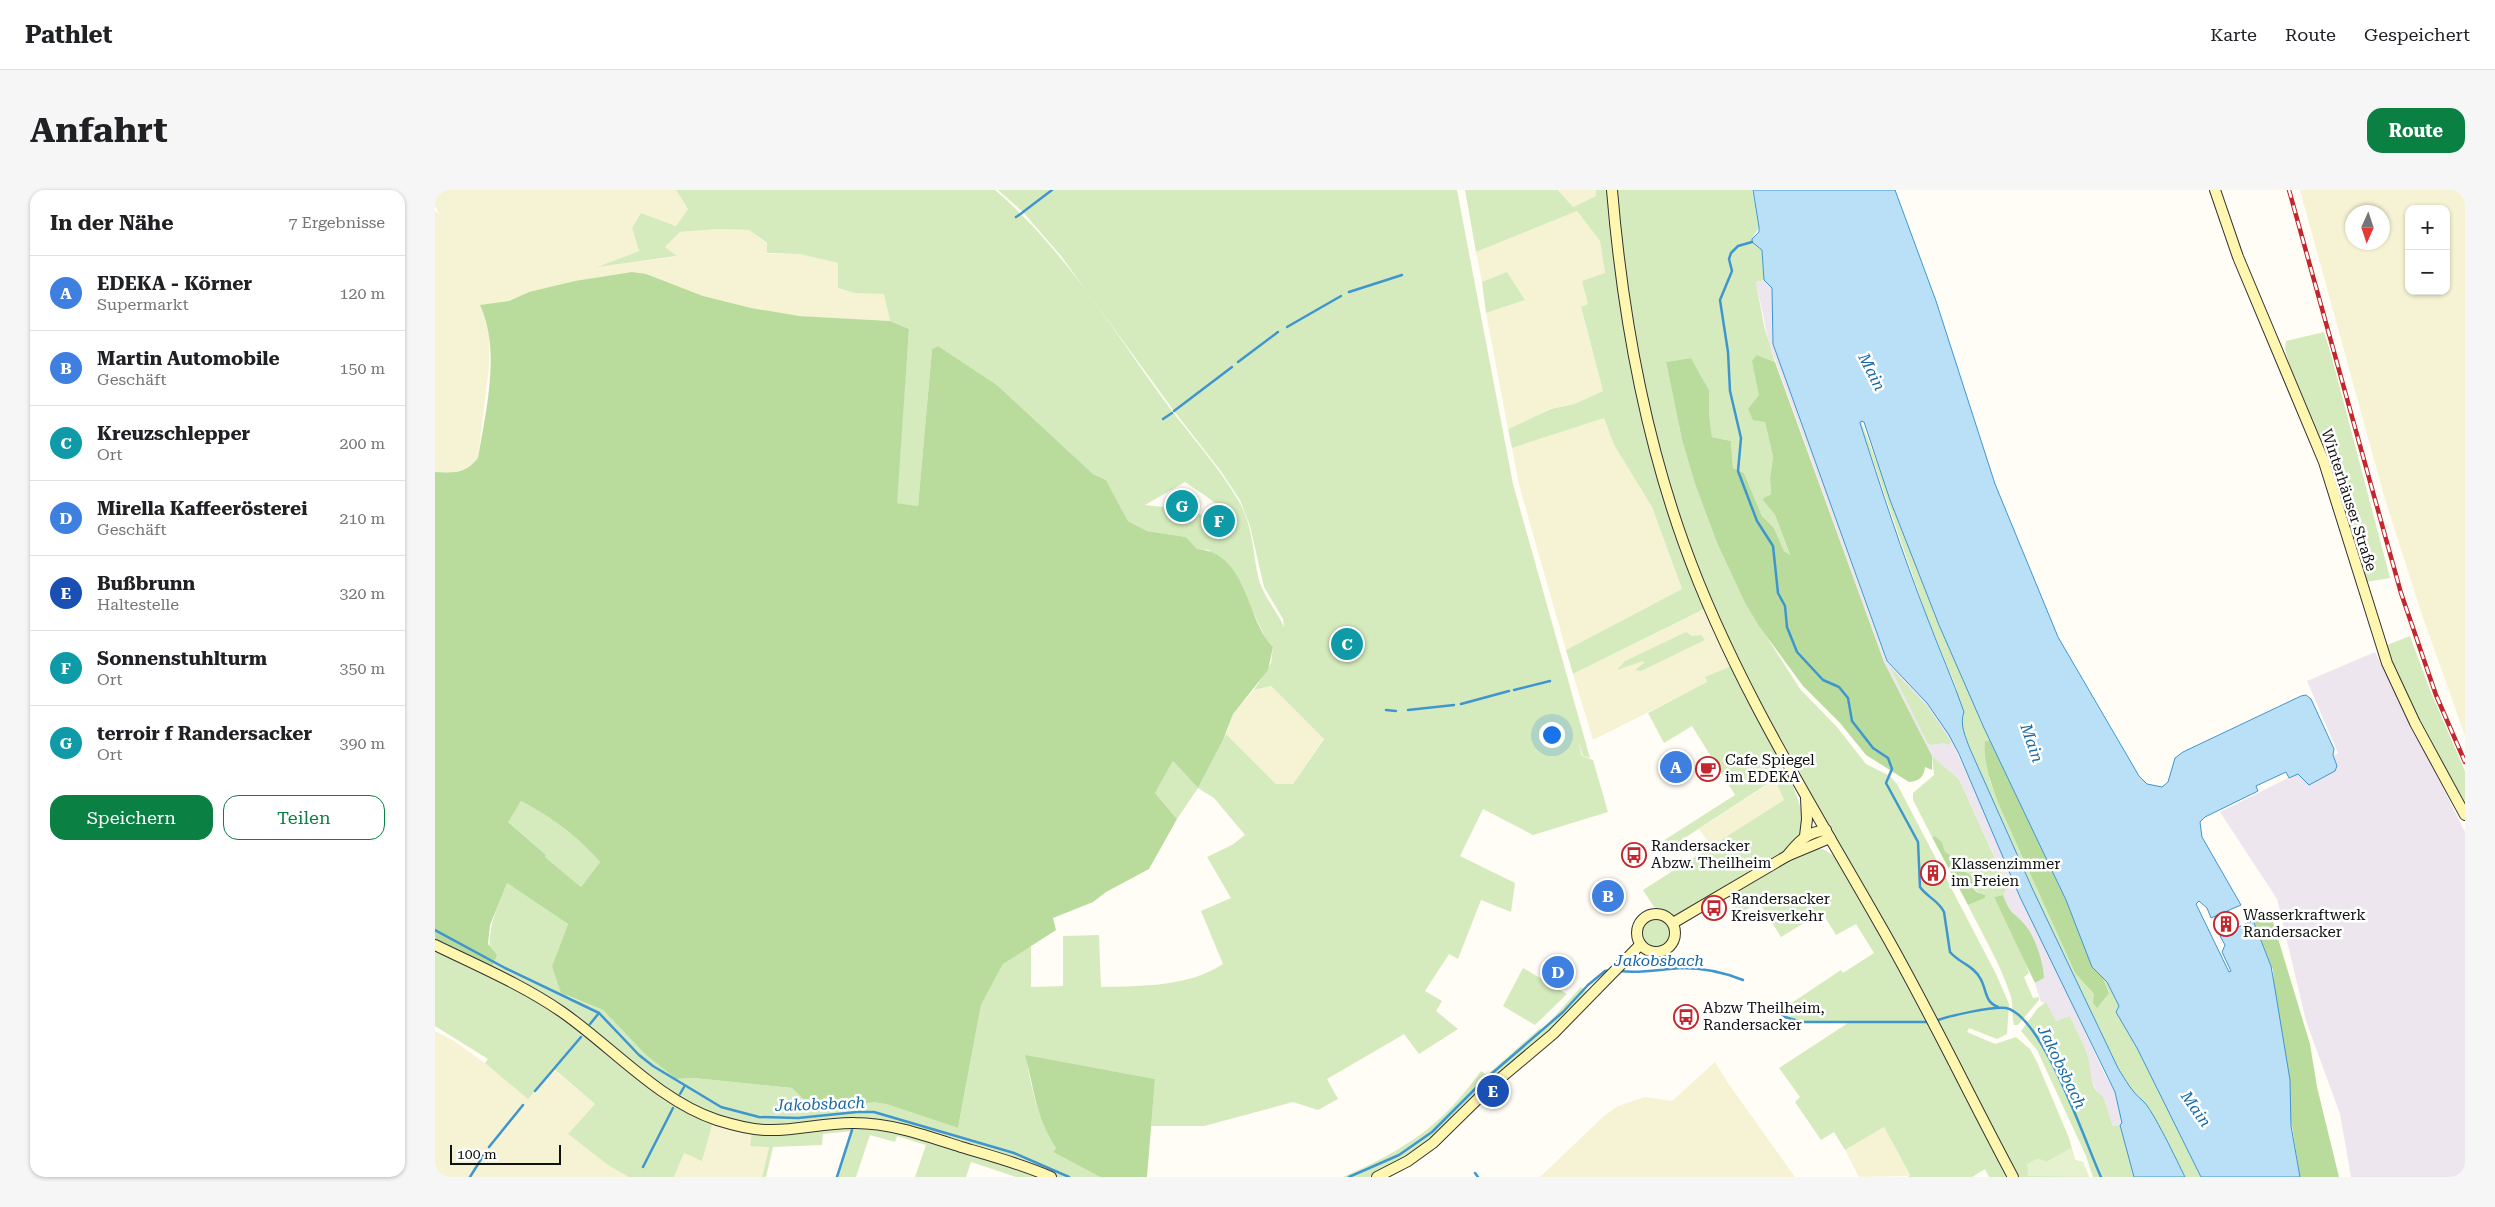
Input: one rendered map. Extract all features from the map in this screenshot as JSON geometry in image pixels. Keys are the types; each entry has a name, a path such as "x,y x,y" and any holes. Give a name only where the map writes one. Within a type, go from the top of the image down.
{"main road":[{"path":"1612,190 1633,356 1646,417 1670,504 1699,585 1716,624 1782,754 1929,1016 2013,1177"},
{"name":"Winterhäuser Straße","path":"2215,190 2238,257 2323,462 2387,663 2415,723 2465,815"},
{"path":"1805,794 1807,819 1805,836"},
{"path":"1787,856 1805,836 1812,832 1828,834"},
{"path":"1673,923 1828,834"},
{"path":"1663,915 1673,923 1675,937 1667,949 1652,952 1640,945 1636,935 1638,926 1647,916 1663,915"},
{"path":"1377,1177 1408,1161 1433,1143 1484,1093 1553,1034 1640,945"},
{"path":"435,946 517,985 545,1001 586,1029 656,1086 687,1106 714,1119 743,1127 768,1130 839,1123 886,1125 1005,1160 1051,1177"}],"shaded area":[{"path":"435,190 676,190 688,209 676,226 641,213 632,228 639,251 599,266 676,257 665,247 680,232 719,229 750,230 767,244 767,254 801,254 839,263 838,288 854,293 884,293 890,321 799,316 563,285 509,302 481,305 489,328 489,366 478,458 470,468 453,473 435,472 435,211 440,215 435,206"},
{"path":"1558,190 1596,190 1596,196 1573,207"},
{"path":"2300,190 2465,190 2465,736 2421,612 2384,496"},
{"path":"1577,211 1600,241 1605,274 1589,304 1581,308 1603,391 1574,404 1550,409 1508,429 1486,313 1525,300 1507,272 1482,282 1476,252"},
{"path":"1764,280 1772,288 1773,344 1886,661 1927,703 1949,735 2104,1073 2115,1092 2122,1123 2120,1125 2113,1126 2103,1096 2098,1094 2089,1074 2088,1055 2070,1016 2056,1022 2046,1003 2041,1002 2035,983 2044,978 2027,927 2009,912 2003,895 2008,887 1959,779 1932,756 1884,662 1769,343 1756,282"},
{"path":"1604,417 1614,445 1652,507 1682,589 1566,650 1519,485 1512,448"},
{"path":"1704,609 1731,666 1706,677 1708,682 1593,740 1573,674"},
{"path":"2375,652 2465,832 2465,1177 2351,1177 2340,1114 2306,1021 2277,899 2220,812 2338,753 2307,681"},
{"path":"1271,686 1324,738 1293,784 1276,784 1226,734 1233,713 1254,690"},
{"path":"1776,779 1784,800 1712,847 1699,829"},
{"path":"435,1031 454,1041 489,1066 528,1098 553,1069 595,1104 568,1134 608,1165 631,1177 435,1177"},
{"path":"1715,1062 1795,1177 1540,1177 1604,1116 1618,1106 1645,1097 1672,1101"},
{"path":"713,1122 752,1131 769,1147 762,1177 674,1177 684,1153 702,1160"},
{"path":"1884,1127 1910,1176 1859,1177 1845,1150"}],"green space":[{"path":"676,190 995,190 1020,213 1065,263 1163,399 1230,487 1247,520 1261,586 1284,627 1283,619 1264,587 1250,526 1240,500 1220,470 1174,411 1061,256 1023,212 998,190 1457,190 1513,484 1590,758 1583,756 1578,740 1582,756 1593,760 1608,812 1533,835 1483,809 1460,856 1515,883 1511,912 1481,900 1458,959 1449,954 1425,991 1442,1001 1436,1011 1458,1029 1419,1054 1404,1034 1327,1079 1338,1099 1318,1110 1293,1102 1204,1126 1151,1126 1155,1079 1026,1056 1036,1104 1044,1126 1056,1148 1053,1152 1100,1177 1058,1177 891,1124 772,1126 743,1124 711,1114 681,1098 607,1042 491,969 490,934 507,883 568,924 552,966 567,996 603,1010 646,1055 676,1079 694,1078 792,1088 803,1099 825,1104 873,1102 886,1104 958,1128 981,1005 1003,964 1031,945 1031,987 1063,986 1063,936 1099,935 1101,987 1164,984 1180,981 1209,972 1223,964 1201,911 1231,898 1207,857 1232,845 1245,835 1214,798 1198,788 1226,734 1276,784 1293,784 1324,739 1271,686 1254,690 1271,663 1273,647 1266,639 1254,614 1209,550 1197,549 1186,537 1147,531 1128,521 1106,480 1093,474 997,385 938,346 932,349 918,506 896,503 909,329 890,321 884,294 854,293 838,288 838,263 800,254 767,253 767,243 749,230 719,229 680,232 665,247 677,256 597,267 639,251 632,228 641,213 676,226 688,209","holes":["1185,482 1219,507 1227,519 1227,526 1222,530 1215,529 1211,524 1212,520 1191,510 1145,505"]},
{"path":"1465,190 1558,190 1573,207 1596,196 1596,190 1607,190 1619,298 1628,351 1651,456 1666,507 1704,609 1573,674 1566,650 1682,589 1652,507 1614,445 1604,418 1512,448 1508,429 1551,409 1574,404 1603,391 1581,307 1588,304 1582,281 1605,273 1600,241 1577,211 1476,252"},
{"path":"1616,190 1752,190 1759,227 1752,239 1762,250 1764,280 1756,282 1764,326 1775,362 1757,355 1765,422 1773,457 1770,478 1771,494 1762,499 1775,515 1790,556 1784,551 1774,528 1762,516 1744,473 1733,468 1731,441 1712,437 1709,390 1691,358 1666,362 1682,440 1695,484 1717,543 1745,603 1800,689 1837,727 1866,764 1890,776 1897,784 1996,974 2009,1004 2007,1034 1997,1039 1969,1028 1967,1032 1995,1044 2016,1037 2030,1049 2069,1138 2075,1160 2083,1162 2089,1177 2017,1177 1949,1048 1936,1017 1929,1008 1873,902 1784,745 1729,639 1685,537 1669,489 1656,440 1645,391 1628,291"},
{"path":"632,272 646,274 703,296 751,308 799,316 890,321 909,329 897,503 918,506 932,349 938,346 997,385 1093,474 1106,480 1128,521 1147,531 1186,537 1197,549 1214,553 1226,562 1236,574 1256,620 1273,647 1268,670 1233,714 1223,740 1198,788 1173,761 1155,793 1177,819 1149,869 1106,892 1093,902 1053,918 1056,930 1003,964 981,1005 958,1128 886,1104 873,1102 829,1109 824,1104 803,1099 792,1088 694,1078 676,1079 646,1055 603,1010 561,993 552,966 568,924 507,883 490,925 488,944 497,955 491,969 435,942 435,472 464,470 478,458 488,400 491,361 490,341 480,305 509,301 529,292 575,281","holes":["521,801 533,807 573,835 600,862 581,887 545,857 546,855 508,822"]},
{"path":"1507,272 1525,300 1486,313 1482,282"},
{"path":"2324,332 2390,578 2366,582 2349,518 2290,367 2285,349 2286,341"},
{"path":"1757,355 1775,362 1884,662 1932,756 1932,770 1925,767 1922,776 1916,781 1909,782 1866,755 1840,723 1803,686 1759,626 1745,603 1717,543 1695,484 1682,440 1666,362 1691,358 1709,390 1712,437 1731,441 1733,468 1744,473 1762,516 1774,528 1784,551 1790,555 1775,515 1762,499 1771,494 1770,478 1773,457 1765,422 1753,420 1748,409 1759,395 1752,361"},
{"path":"1861,421 1939,625 1990,740 1985,741 1990,781 1998,803 2075,973 2094,994 2109,993 2102,976 2107,982 2119,1006 2116,1012 2137,1048 2201,1177 2185,1177 2155,1120 2132,1093 2118,1068 2033,890 1964,734 1956,687 1927,617 1860,423"},
{"path":"1686,632 1692,636 1701,635 1705,640 1641,671 1635,670 1644,663 1643,661 1617,670 1625,661"},
{"path":"2410,636 2430,690 2465,771 2465,804 2402,686 2387,645"},
{"path":"1731,666 1788,774 1802,816 1802,830 1792,845 1777,857 1743,876 1698,906 1670,916 1654,907 1643,890 1784,800 1775,779 1660,854 1655,846 1735,795 1692,726 1664,743 1648,713 1707,682 1705,677"},
{"path":"1890,667 1927,706 1951,742 1948,745 1944,743 1931,745 1927,742"},
{"path":"1990,740 2066,900 2092,966 2102,976 2109,993 2097,1008 2093,1003 2094,994 2075,973 1998,803 1985,757 1985,741"},
{"path":"1932,756 1959,779 2008,887 2003,895 1994,897 2022,952 2029,973 2024,977 2033,998 2039,997 2039,1000 2018,1025 2014,1025 2011,998 2006,982 1968,905 1985,898 1972,887 1972,876 1945,853 1942,842 1935,836 1932,837 1913,800 1913,793 1934,775"},
{"path":"1173,761 1198,788 1177,819 1155,793"},
{"path":"521,801 563,828 582,843 600,862 581,887 545,857 546,855 507,821"},
{"path":"1935,836 1942,842 1945,852 1964,871 1972,876 1974,889 1985,895 1985,898 1968,905 1932,837"},
{"path":"1817,849 1823,849 1834,856 1904,976 2006,1177 1989,1177 1985,1169 1972,1177 1908,1177 1910,1175 1884,1127 1845,1150 1834,1132 1821,1140 1795,1102 1800,1097 1779,1068 1848,1023 1803,1021 1778,1012 1841,970 1843,973 1874,953 1856,924 1836,935 1822,912 1781,937 1759,902 1739,914 1729,897 1732,890"},
{"path":"2003,895 2011,911 2022,921 2033,937 2044,978 2035,983 1994,897"},
{"path":"2270,912 2310,1044 2317,1087 2339,1177 2300,1177 2292,1126 2277,1072 2277,1025 2273,970 2253,919"},
{"path":"1656,918 1667,922 1671,933 1667,944 1656,948 1645,944 1641,933 1645,922"},
{"path":"435,950 490,976 548,1008 713,1122 702,1161 684,1153 674,1177 629,1177 608,1165 568,1134 595,1104 554,1069 528,1099 485,1063 488,1059 435,1026"},
{"path":"1523,968 1567,994 1535,1025 1503,1006"},
{"path":"1581,987 1588,993 1542,1039 1426,1144 1369,1177 1343,1177 1385,1157 1420,1135 1451,1107 1481,1071 1487,1075 1540,1028 1542,1030"},
{"path":"2046,1002 2056,1021 2070,1016 2089,1058 2091,1077 2095,1088 2103,1096 2113,1126 2120,1125 2134,1177 2093,1177 2086,1156 2037,1050 2021,1031 2038,1008"},
{"path":"1025,1055 1155,1079 1147,1177 1100,1177 1053,1152 1056,1148 1044,1125 1036,1103"},
{"path":"845,1127 871,1129 922,1138 972,1152 1046,1177 1016,1177 971,1162 966,1177 915,1177 926,1145 897,1136 895,1142 870,1135 856,1177 836,1177 852,1131 823,1134 822,1145 773,1147 766,1177 762,1177 769,1147 750,1146 752,1131"},
{"path":"2071,1148 2075,1160 2083,1162 2089,1177 2028,1176 2027,1164 2038,1158 2046,1162"}],"water":[{"name":"Main","path":"1753,190 1895,190 1936,301 1995,484 2058,637 2139,776 2147,784 2162,787 2168,782 2175,758 2183,752 2301,696 2306,695 2311,699 2334,749 2333,755 2337,766 2335,771 2309,785 2298,774 2289,778 2286,772 2256,786 2258,791 2205,817 2200,822 2202,837 2241,905 2211,918 2207,908 2199,901 2196,904 2229,972 2231,971 2222,952 2225,945 2220,936 2253,920 2271,966 2290,1080 2291,1126 2300,1177 2201,1177 2137,1048 2116,1012 2119,1006 2107,982 2092,967 2066,900 1984,728 1939,625 1890,500 1864,422 1861,421 1860,423 1900,545 1964,712 1962,721 1970,749 2033,890 2118,1068 2132,1090 2152,1114 2185,1177 2134,1177 2120,1125 2122,1123 2115,1092 2020,897 1959,754 1949,735 1927,703 1887,661 1773,344 1772,288 1764,280 1762,250 1752,242 1752,239 1759,232"}],"waterway":[{"path":"1023,212 1052,190"},
{"path":"1016,217 1022,213"},
{"path":"1752,242 1738,246 1731,253 1729,259 1732,271 1720,300 1728,352 1730,391 1741,438 1738,471 1757,521 1773,546 1778,593 1785,606 1787,627 1797,652 1823,680 1839,687 1848,698 1852,721 1873,748 1888,758 1892,769 1886,783 1918,842 1920,887 1944,912 1950,952 1977,974 1988,999 1993,1005 1998,1007"},
{"path":"1349,292 1402,275"},
{"path":"1287,327 1341,296"},
{"path":"1238,362 1278,332"},
{"path":"1174,411 1232,367"},
{"path":"1163,419 1172,413"},
{"path":"1514,690 1550,681"},
{"path":"1461,704 1509,691"},
{"path":"1408,710 1454,705"},
{"path":"1386,710 1396,711"},
{"name":"Jakobsbach","path":"435,930 505,968 599,1013 639,1055 653,1066 721,1107 759,1117 798,1118 874,1112 1014,1153 1069,1177"},
{"name":"Jakobsbach","path":"1620,971 1698,969 1721,973 1743,980"},
{"name":"Jakobsbach","path":"1349,1177 1399,1155 1432,1132 1482,1082 1563,1012 1588,985 1605,971 1612,970"},
{"name":"Jakobsbach","path":"1768,1005 1785,1017 1802,1022 1929,1022"},
{"name":"Jakobsbach","path":"1935,1021 1991,1008 2006,1008 2020,1016 2034,1033 2048,1056 2074,1110 2101,1177"},
{"path":"590,1024 599,1013"},
{"path":"535,1091 581,1037"},
{"path":"680,1094 684,1087"},
{"path":"489,1147 523,1105"},
{"path":"643,1167 673,1108"},
{"path":"837,1177 852,1130"},
{"path":"470,1177 485,1153"},
{"path":"1475,1173 1478,1177"}],"railway":[{"path":"2289,190 2401,593 2436,695 2465,762"}],"place":[{"name":"terroir f Randersacker","path":"1182,506"},
{"name":"Sonnenstuhlturm","path":"1219,521"},
{"name":"Kreuzschlepper","path":"1347,644"},
{"name":"EDEKA - Körner","path":"1676,767"},
{"name":"Cafe Spiegel im EDEKA","path":"1708,769"},
{"name":"Randersacker Abzw. Theilheim","path":"1634,855"},
{"name":"Klassenzimmer im Freien","path":"1933,873"},
{"name":"Martin Automobile","path":"1608,896"},
{"name":"Randersacker Kreisverkehr","path":"1714,908"},
{"name":"Wasserkraftwerk Randersacker","path":"2226,924"},
{"name":"Mirella Kaffeerösterei","path":"1558,972"},
{"name":"Abzw Theilheim, Randersacker","path":"1686,1017"},
{"name":"Bußbrunn","path":"1493,1091"}]}
